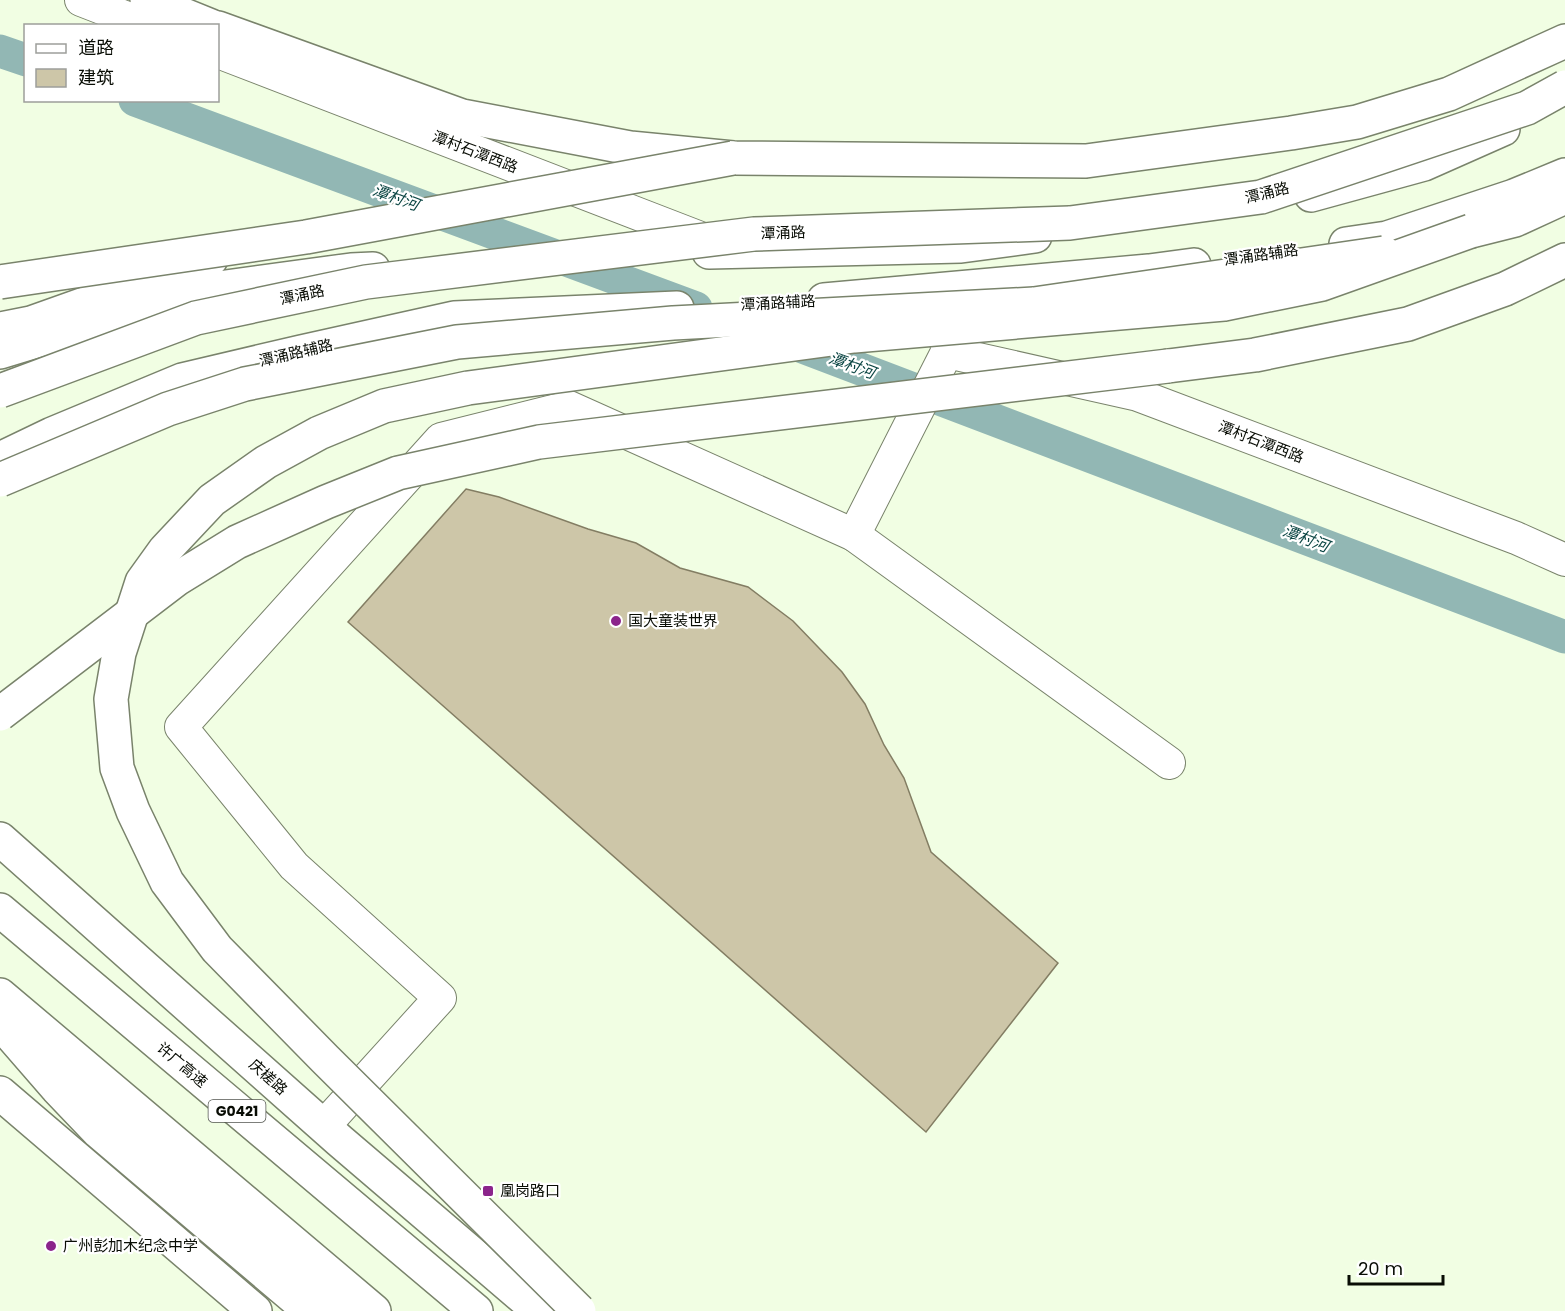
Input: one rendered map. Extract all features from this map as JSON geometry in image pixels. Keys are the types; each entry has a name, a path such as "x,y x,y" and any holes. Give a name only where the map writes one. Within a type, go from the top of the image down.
{"main road":[{"path":"147,0 206,24"},
{"path":"219,28 462,116 630,148 734,158 1086,161 1280,135 1357,122 1449,94 1565,41"},
{"name":"潭涌路","path":"0,391 196,318 366,282 754,234 1070,223 1261,197 1527,108 1565,87"},
{"path":"0,352 108,318 216,288 351,270 734,251 961,246 1304,197 1424,164 1565,101"},
{"path":"0,282 306,237 734,158"},
{"name":"潭涌路辅路","path":"0,459 52,434 182,380 454,318 787,303 1149,271 1387,238 1514,196 1565,175"},
{"path":"0,480 168,409 245,384 457,342 673,322 1034,304 1405,250 1515,220 1565,197"},
{"path":"579,1311 217,949 167,882 133,811 117,768 111,699 119,653 142,582 165,550 213,500 266,462 320,433 384,405 468,388 854,336 1224,304 1322,284 1472,231"},
{"path":"0,329 31,322 250,245"},
{"path":"0,714 177,579 237,542 326,502 399,473 539,442 1255,355 1408,324 1505,289 1565,260"},
{"name":"庆槎路","path":"0,839 324,1126 539,1311"},
{"name":"许广高速","path":"0,910 476,1311"},
{"path":"1,1011 79,1062 374,1311"},
{"path":"1,1011 57,1088 99,1132 310,1311"},
{"path":"1,1011 340,1311"},
{"path":"0,1093 255,1311"}],"street":[{"path":"81,0 143,24"},
{"name":"潭村石潭西路","path":"219,52 734,251"},
{"path":"854,536 947,352 945,290"},
{"name":"潭村石潭西路","path":"947,352 1138,395 1516,538 1565,560"},
{"path":"324,1126 440,998 294,866 181,727 441,440 569,407 854,536 1169,763"}],"building":[{"path":"466,489 499,497 588,529 636,543 680,568 748,587 793,621 842,672 865,704 884,745 904,778 931,852 1058,963 926,1132 348,622"}],"waterway":[{"name":"潭村河","path":"0,51 24,59"},
{"name":"潭村河","path":"140,102 696,308"},
{"name":"潭村河","path":"787,341 1565,637"}],"place":[{"name":"国大童装世界","path":"616,621"},
{"name":"凰岗路口","path":"488,1191"},
{"name":"广州彭加木纪念中学","path":"51,1246"}]}
